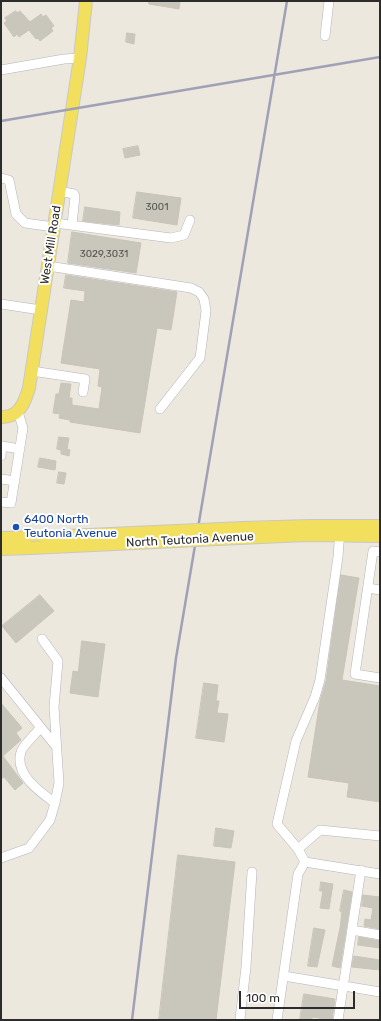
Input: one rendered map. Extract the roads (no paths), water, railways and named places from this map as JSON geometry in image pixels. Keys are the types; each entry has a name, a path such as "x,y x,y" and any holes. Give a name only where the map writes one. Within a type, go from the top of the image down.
{"main road":[{"name":"West Mill Road","path":"80,58 86,1"},
{"name":"West Mill Road","path":"18,412 26,398 32,371 80,58 92,1"},
{"path":"1,417 12,416 18,412"},
{"name":"North Teutonia Avenue","path":"1,538 340,530 380,526"},
{"name":"North Teutonia Avenue","path":"340,530 380,536"},
{"name":"North Teutonia Avenue","path":"1,548 31,548 241,533"}],"street":[{"path":"325,36 329,1"},
{"path":"1,70 64,59 80,58"},
{"path":"1,178 9,180 16,214 24,223 72,225 171,238 184,234 190,220"},
{"path":"59,191 74,194 75,196 72,225"},
{"path":"48,266 192,288 200,292 204,299 206,311 200,358 160,409"},
{"path":"1,304 41,310"},
{"path":"32,371 85,379 83,392"},
{"path":"1,502 11,504 23,428 18,412"},
{"path":"1,456 2,446 20,449"},
{"path":"1,479 15,481"},
{"path":"304,862 298,849 277,824 296,741 315,697 320,680 338,557 340,530"},
{"path":"380,552 373,551 356,674 380,678"},
{"path":"368,588 380,590"},
{"path":"1,858 29,848 50,820 59,783 55,745 54,707 58,661 42,639"},
{"path":"1,678 55,745"},
{"path":"40,728 21,752 20,768 38,790 55,803"},
{"path":"298,849 320,830 380,836"},
{"path":"304,862 380,874"},
{"path":"277,1020 298,874 304,862"},
{"path":"338,1020 360,870"},
{"path":"241,1020 252,872"},
{"path":"352,930 380,935"},
{"path":"284,976 380,992"}],"railway":[{"path":"132,1020 176,658 287,1"},
{"path":"1,121 380,57"}],"place":[{"name":"6400 North Teutonia Avenue","path":"16,527"}]}
